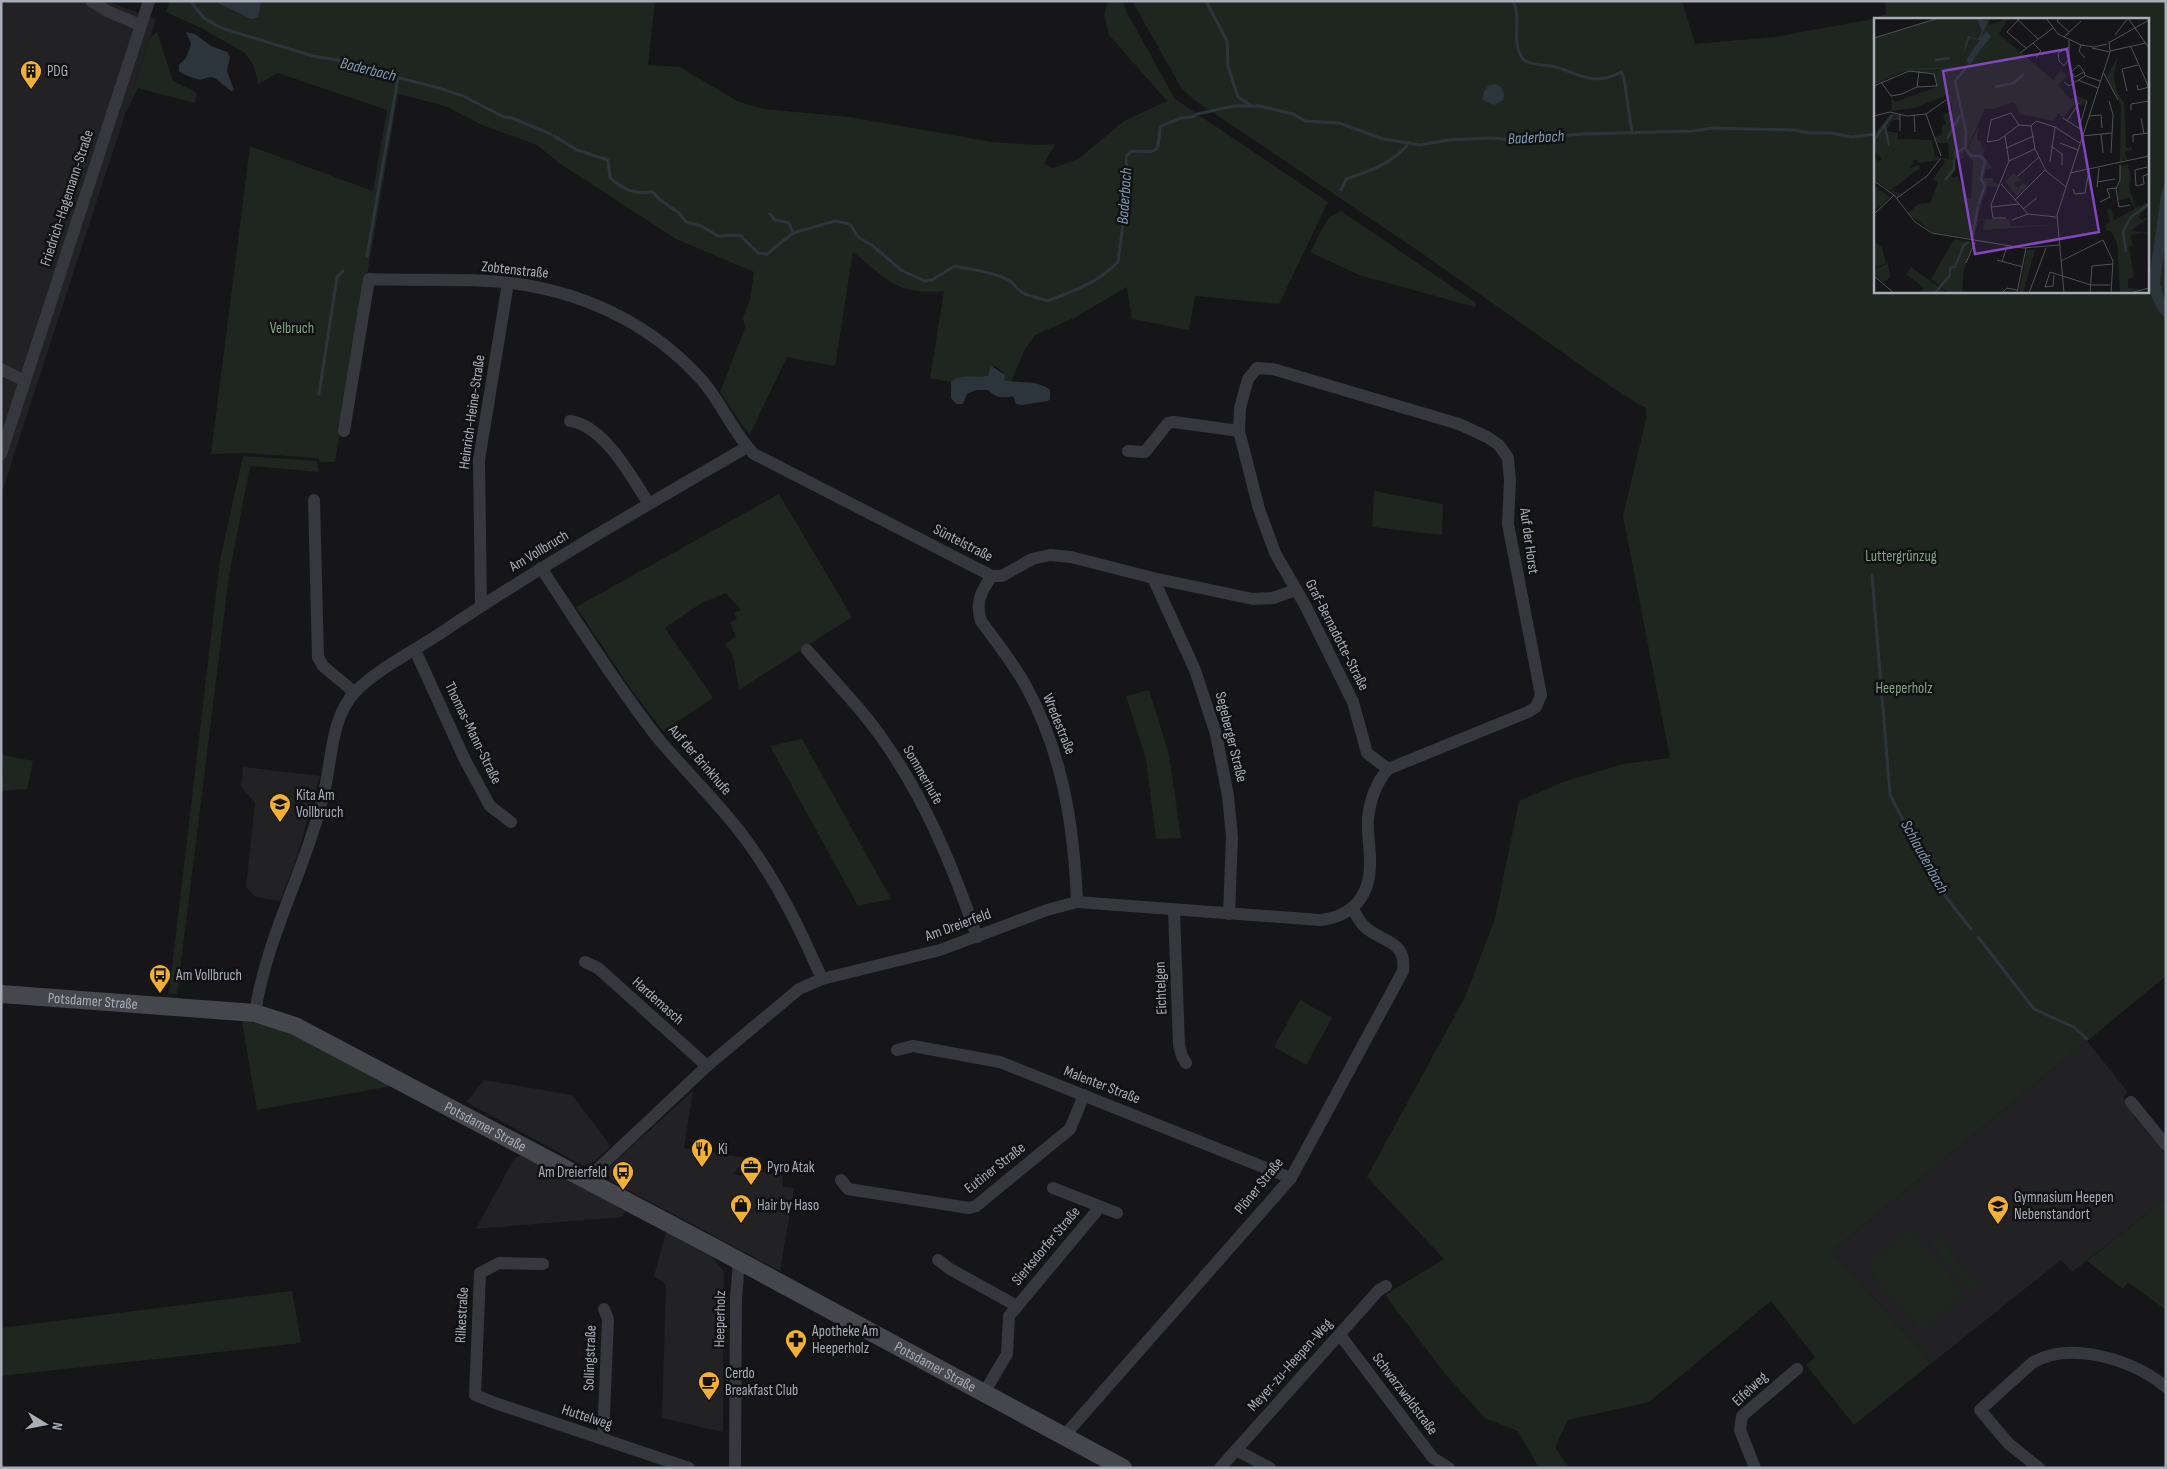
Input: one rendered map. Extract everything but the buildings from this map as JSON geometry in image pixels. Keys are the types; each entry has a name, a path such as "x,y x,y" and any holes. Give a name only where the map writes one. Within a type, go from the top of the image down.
{"street":[{"path":"91,1 112,14 140,24"},
{"name":"Friedrich-Hagemann-Straße","path":"1,454 149,1"},
{"name":"Zobtenstraße","path":"344,431 369,279 508,283 561,292 585,300 605,308 648,332 683,360 700,377 716,396 747,447"},
{"name":"Heinrich-Heine-Straße","path":"481,606 479,460 508,283"},
{"name":"Graf-Bernadotte-Straße","path":"1257,368 1248,379 1240,408 1239,431 1268,537 1354,702 1367,753 1388,769"},
{"name":"Auf der Horst","path":"1257,368 1273,369 1459,424 1493,441 1504,450 1508,458 1510,480 1508,524 1541,688 1539,700 1536,706 1528,712 1388,769"},
{"path":"1,370 25,381"},
{"path":"570,421 579,422 598,436 609,448 649,504"},
{"path":"1128,451 1146,452 1164,427 1174,422 1239,431"},
{"name":"Am Vollbruch","path":"255,1013 264,970 320,808 341,712 354,692 371,678 541,568 747,447"},
{"name":"Süntelstraße","path":"747,447 763,460 992,576 1002,576 1032,559 1050,555 1071,558 1253,599 1274,598 1296,590"},
{"path":"314,500 318,657 323,666 354,692"},
{"name":"Auf der Brinkhufe","path":"541,568 625,694 658,738 744,837 774,880 795,918 822,979"},
{"name":"Wredestraße","path":"992,576 983,588 978,600 977,611 981,621 1026,687 1050,739 1070,814 1076,902"},
{"name":"Segeberger Straße","path":"1153,578 1195,670 1216,734 1228,796 1231,829 1229,914"},
{"name":"Thomas-Mann-Straße","path":"415,650 469,768 490,806 510,822"},
{"name":"Sommerhufe","path":"807,650 861,710 886,744 909,782 931,822 952,868 977,937"},
{"path":"1353,909 1364,892 1369,876 1368,820 1371,799 1388,769"},
{"name":"Am Dreierfeld","path":"586,1180 707,1066 784,1000 799,989 822,979 925,955 1048,910 1076,902 1320,920 1342,915 1353,909"},
{"name":"Plöner Straße","path":"1064,1436 1291,1178 1403,971 1403,955 1400,950 1364,926 1353,909"},
{"name":"Eichtelgen","path":"1174,910 1179,1045 1186,1063"},
{"name":"Hardemasch","path":"586,962 598,968 707,1066"},
{"name":"Potsdamer Straße","path":"1,994 255,1013 277,1019 312,1034 1123,1468"},
{"name":"Malenter Straße","path":"897,1050 913,1046 992,1060 1291,1178"},
{"name":"Eutiner Straße","path":"840,1180 848,1189 969,1208 976,1206 1070,1129 1084,1095"},
{"path":"2131,1102 2166,1145"},
{"name":"Sierksdorfer Straße","path":"1053,1188 1117,1213"},
{"name":"Sierksdorfer Straße","path":"984,1393 1007,1354 1009,1316 1100,1207"},
{"name":"Sierksdorfer Straße","path":"938,1260 950,1269 1017,1306"},
{"name":"Heeperholz","path":"735,1468 735,1357 738,1261"},
{"name":"Rilkestraße","path":"476,1395 480,1273 499,1263 543,1264"},
{"name":"Meyer-zu-Heepen-Weg","path":"1220,1468 1386,1286"},
{"name":"Sollingstraße","path":"603,1439 608,1319 604,1309"},
{"name":"Schwarzwaldstraße","path":"1340,1335 1430,1463 1449,1468"},
{"path":"2039,1468 2009,1444 1980,1410 2032,1363 2040,1358 2058,1353 2084,1354 2135,1368 2166,1386"},
{"name":"Eifelweg","path":"1755,1468 1740,1430 1742,1416 1797,1369"},
{"name":"Huttelweg","path":"476,1395 689,1468"},
{"path":"1236,1450 1270,1468"}],"shaded area":[{"path":"1,1 106,1 156,19 1,495"},
{"path":"261,1 258,18 251,19 216,2"},
{"path":"186,32 195,34 211,46 227,52 230,57 227,71 234,90 231,91 215,78 210,77 200,80 179,71 179,65 186,58 191,44"},
{"path":"1496,84 1501,87 1504,94 1503,100 1494,105 1482,100 1484,91 1489,85"},
{"path":"2166,180 2166,237 2160,284 2166,303 2166,319 2158,310 2150,291 2150,273 2161,196"},
{"path":"990,365 1005,375 1004,380 1034,383 1045,387 1050,390 1050,399 1048,401 1022,405 1016,404 1013,396 1002,397 996,396 988,390 976,390 967,394 963,404 956,404 951,398 951,382 960,377 989,375"},
{"name":"Kita Am Vollbruch","path":"243,767 320,776 297,856 280,901 256,897 246,887 255,803 241,786"},
{"name":"Gymnasium Heepen Nebenstandort","path":"2087,1041 2128,1092 2123,1097 2136,1113 2133,1115 2166,1155 2166,1199 2072,1272 2061,1260 1932,1363 1832,1251"},
{"path":"484,1080 572,1095 611,1146 590,1165 584,1166 466,1102"},
{"path":"693,1091 684,1148 747,1158 733,1174 745,1176 746,1169 783,1176 782,1187 794,1188 780,1271 611,1181 608,1174 611,1165"},
{"path":"523,1156 626,1211 622,1217 476,1229 514,1159"},
{"path":"666,1232 712,1257 724,1272 723,1432 662,1418 666,1285 654,1276"}],"green space":[{"name":"Velbruch","path":"170,1 655,1 648,65 680,67 737,101 763,109 850,117 992,142 1037,145 1055,144 1044,164 1053,168 1078,159 1124,121 1167,101 1109,35 1104,14 1108,1 1123,1 1126,11 1175,99 1328,202 1279,304 1195,296 1189,330 1132,319 1127,287 1074,318 1035,335 1025,349 1011,382 1003,379 1003,372 995,366 991,369 990,375 979,378 961,377 951,382 930,378 944,291 914,291 903,288 885,278 853,252 835,366 787,357 750,434 720,392 745,328 743,317 750,300 754,272 676,239 559,163 537,145 482,125 445,106 398,94 335,462 320,462 318,458 244,453 211,454 250,146 373,191 387,110 278,73 258,84 254,66 245,53 201,28 166,12"},
{"name":"Luttergrünzug","path":"1132,1 1682,1 1695,44 1775,37 1874,18 1874,292 2150,292 2150,18 1875,18 1886,14 1885,1 2166,1 2166,976 1832,1251 1932,1363 1854,1425 1806,1365 1815,1357 1771,1301 1649,1402 1568,1420 1555,1447 1569,1468 1539,1468 1518,1431 1485,1418 1446,1375 1385,1295 1444,1259 1367,1177 1465,997 1495,919 1519,801 1563,782 1623,764 1670,758 1623,516 1646,419 1646,408 1623,395 1420,252 1196,101 1182,89"},
{"path":"157,32 173,81 197,93 195,103 138,88 126,111 150,38"},
{"path":"1341,211 1476,303 1475,307 1359,275 1310,252 1329,217"},
{"path":"243,456 317,461 319,472 250,466 229,576 177,994 169,993 220,560"},
{"path":"1374,491 1443,504 1442,535 1372,527"},
{"path":"779,494 852,617 739,690 733,655 725,644 736,637 730,623 737,618 734,613 741,610 726,593 700,604 665,628 713,698 663,731 631,689 576,607"},
{"path":"1149,690 1169,755 1181,838 1156,839 1146,759 1126,696"},
{"path":"802,739 891,899 858,906 770,746"},
{"path":"3,755 33,761 27,789 1,791"},
{"path":"1300,1000 1332,1018 1306,1065 1274,1047"},
{"path":"242,1021 282,1030 320,1046 392,1086 257,1110"},
{"path":"2166,1199 2166,1310 2128,1282 2123,1289 2087,1261"},
{"path":"1910,1229 1964,1294 1921,1331 1867,1266"},
{"path":"1938,1237 1977,1285 1970,1291 1931,1243"},
{"path":"292,1291 301,1343 1,1376 1,1328"}],"waterway":[{"name":"Baderbach","path":"190,1 204,18 221,28 313,56 337,60 352,66 439,88 463,96 504,117 512,118 551,134"},
{"path":"1206,1 1227,41 1228,66 1238,97 1249,104"},
{"path":"1513,1 1517,14 1517,45 1525,61 1555,67 1595,79 1603,79 1621,72 1624,78 1632,133"},
{"path":"367,256 398,78"},
{"name":"Baderbach","path":"554,136 577,150 608,160 610,178 625,189 635,192 653,192 659,199 679,213 686,222 701,226 718,236 741,236 758,253 767,254 793,233 835,221 850,224 858,237 873,246 901,270 925,281 932,280 955,266 997,275 1010,281 1018,290 1025,294 1048,301 1076,290 1103,275 1118,262 1129,177 1126,162 1127,155 1132,151 1147,152 1155,150 1159,143 1160,127 1180,118 1193,117 1197,114 1234,106 1259,106 1293,114 1305,121 1339,123 1383,139 1420,145 1449,140 1491,138 1515,140 1582,134 1693,131 1712,128 1794,130 1852,137 1874,134"},
{"path":"1341,190 1346,179 1389,161 1404,149 1409,142"},
{"path":"770,214 775,220 789,223 793,233"},
{"path":"319,394 337,277 343,271"},
{"name":"Schlaudenbach","path":"1872,575 1890,795 1938,887 1971,929"},
{"name":"Schlaudenbach","path":"1978,937 2034,1009 2074,1027 2087,1039"}],"place":[{"name":"PDG","path":"31,90"},
{"name":"Kita Am Vollbruch","path":"280,823"},
{"name":"Am Vollbruch","path":"160,994"},
{"name":"Ki","path":"702,1168"},
{"name":"Pyro Atak","path":"751,1186"},
{"name":"Am Dreierfeld","path":"623,1191"},
{"name":"Hair by Haso","path":"741,1224"},
{"name":"Gymnasium Heepen Nebenstandort","path":"1998,1225"},
{"name":"Apotheke Am Heeperholz","path":"796,1359"},
{"name":"Cerdo Breakfast Club","path":"709,1401"}]}
